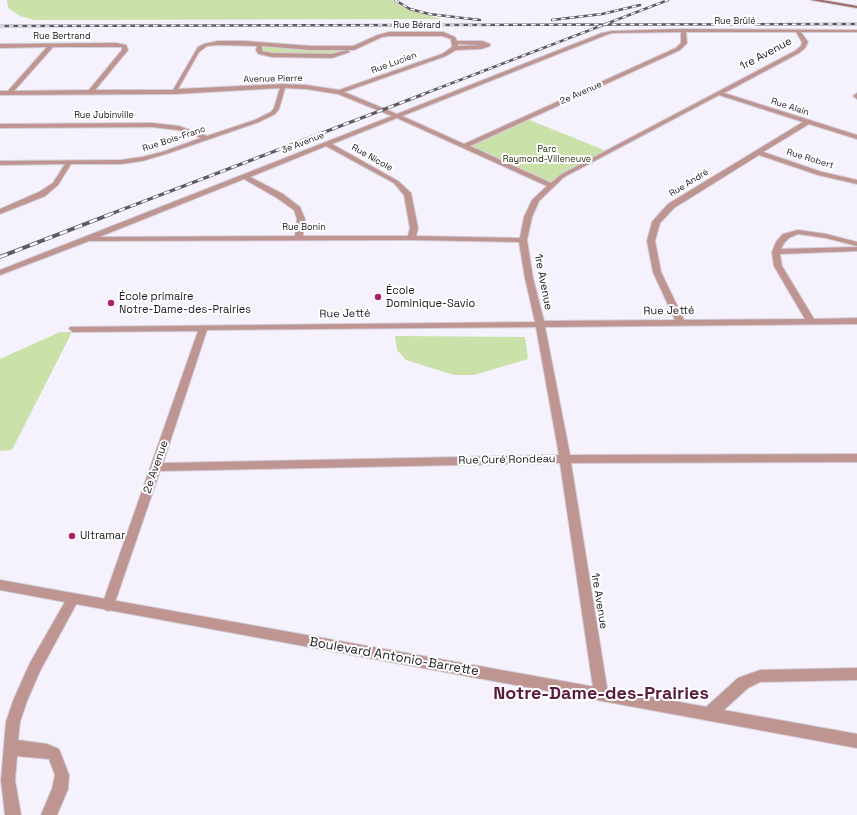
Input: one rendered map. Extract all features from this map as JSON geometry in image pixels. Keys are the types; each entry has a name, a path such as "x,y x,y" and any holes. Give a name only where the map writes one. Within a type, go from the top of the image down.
{"main road":[{"path":"813,0 857,6"},
{"path":"828,0 857,6"}],"street":[{"name":"Rue Brûlé","path":"612,32 683,30 857,30"},
{"name":"2e Avenue","path":"464,146 678,49 684,43 683,30"},
{"name":"1re Avenue","path":"601,694 565,459 540,324 529,278 523,240 528,217 536,200 550,185 562,176 798,52 803,48 805,42 798,31"},
{"name":"3e Avenue","path":"0,273 612,32"},
{"name":"Rue Bérard","path":"260,45 259,51 261,53 272,55 332,56 343,54 380,36 389,34 443,34 453,38 455,45"},
{"name":"Rue Bérard","path":"174,92 197,52 200,48 206,45 218,43 311,48 354,48"},
{"path":"10,92 52,45"},
{"name":"Rue Lucien","path":"339,92 444,55 455,45"},
{"name":"Rue Bertrand","path":"0,46 124,46 125,50 90,93"},
{"name":"Avenue Pierre","path":"0,92 174,92 283,86 306,87 339,92 397,116 550,185"},
{"name":"Rue Bois-Franc","path":"0,163 121,162 142,159 164,153 257,121 273,113 277,108 283,86"},
{"name":"Rue Alain","path":"718,93 857,137"},
{"name":"Rue André","path":"681,323 657,272 651,241 656,222 671,206 807,122"},
{"name":"Rue Jubinville","path":"0,126 152,125 179,128 206,138"},
{"name":"Rue Nicole","path":"327,144 396,182 408,195 414,228 411,238"},
{"name":"Rue Robert","path":"758,152 820,174 857,182"},
{"path":"0,212 42,194 56,184 69,163"},
{"path":"244,176 280,196 297,209 301,219 298,238"},
{"path":"811,321 778,266 776,252 780,242 786,236 798,232 826,236 857,244"},
{"name":"Rue Bonin","path":"84,239 411,238 523,240"},
{"path":"776,252 857,249"},
{"name":"Rue Jetté","path":"73,329 857,321"},
{"name":"2e Avenue","path":"108,605 203,328"},
{"name":"Rue Curé Rondeau","path":"156,467 565,459 857,458"},
{"name":"Boulevard Antonio-Barrette","path":"0,585 857,741"},
{"path":"12,815 8,780 13,722 20,701 32,674 73,599"},
{"path":"710,714 742,683 760,676 857,674"},
{"path":"10,744 18,749 48,751 54,754 62,775 60,789 49,815"}],"green space":[{"path":"7,0 392,0 410,10 441,19 34,20 20,16 8,8"},
{"path":"260,45 354,48 338,55 261,53"},
{"name":"Parc Raymond-Villeneuve","path":"522,117 609,152 550,185 465,146"},
{"path":"60,332 72,332 12,450 0,451 0,359"},
{"path":"395,336 525,337 528,359 474,375 454,375 406,360 397,350"}],"railway":[{"path":"395,0 410,9 429,14 480,20"},
{"path":"604,25 668,0"},
{"path":"552,20 602,14 640,5"},
{"path":"604,25 857,24"},
{"path":"0,26 604,25"},
{"path":"421,95 604,25"},
{"path":"108,215 424,94"},
{"path":"0,257 111,214"}],"place":[{"name":"École Dominique-Savio","path":"378,297"},
{"name":"École primaire Notre-Dame-des-Prairies","path":"111,303"},
{"name":"Ultramar","path":"72,536"}],"district":[{"name":"Notre-Dame-des-Prairies","path":"601,694"}]}
